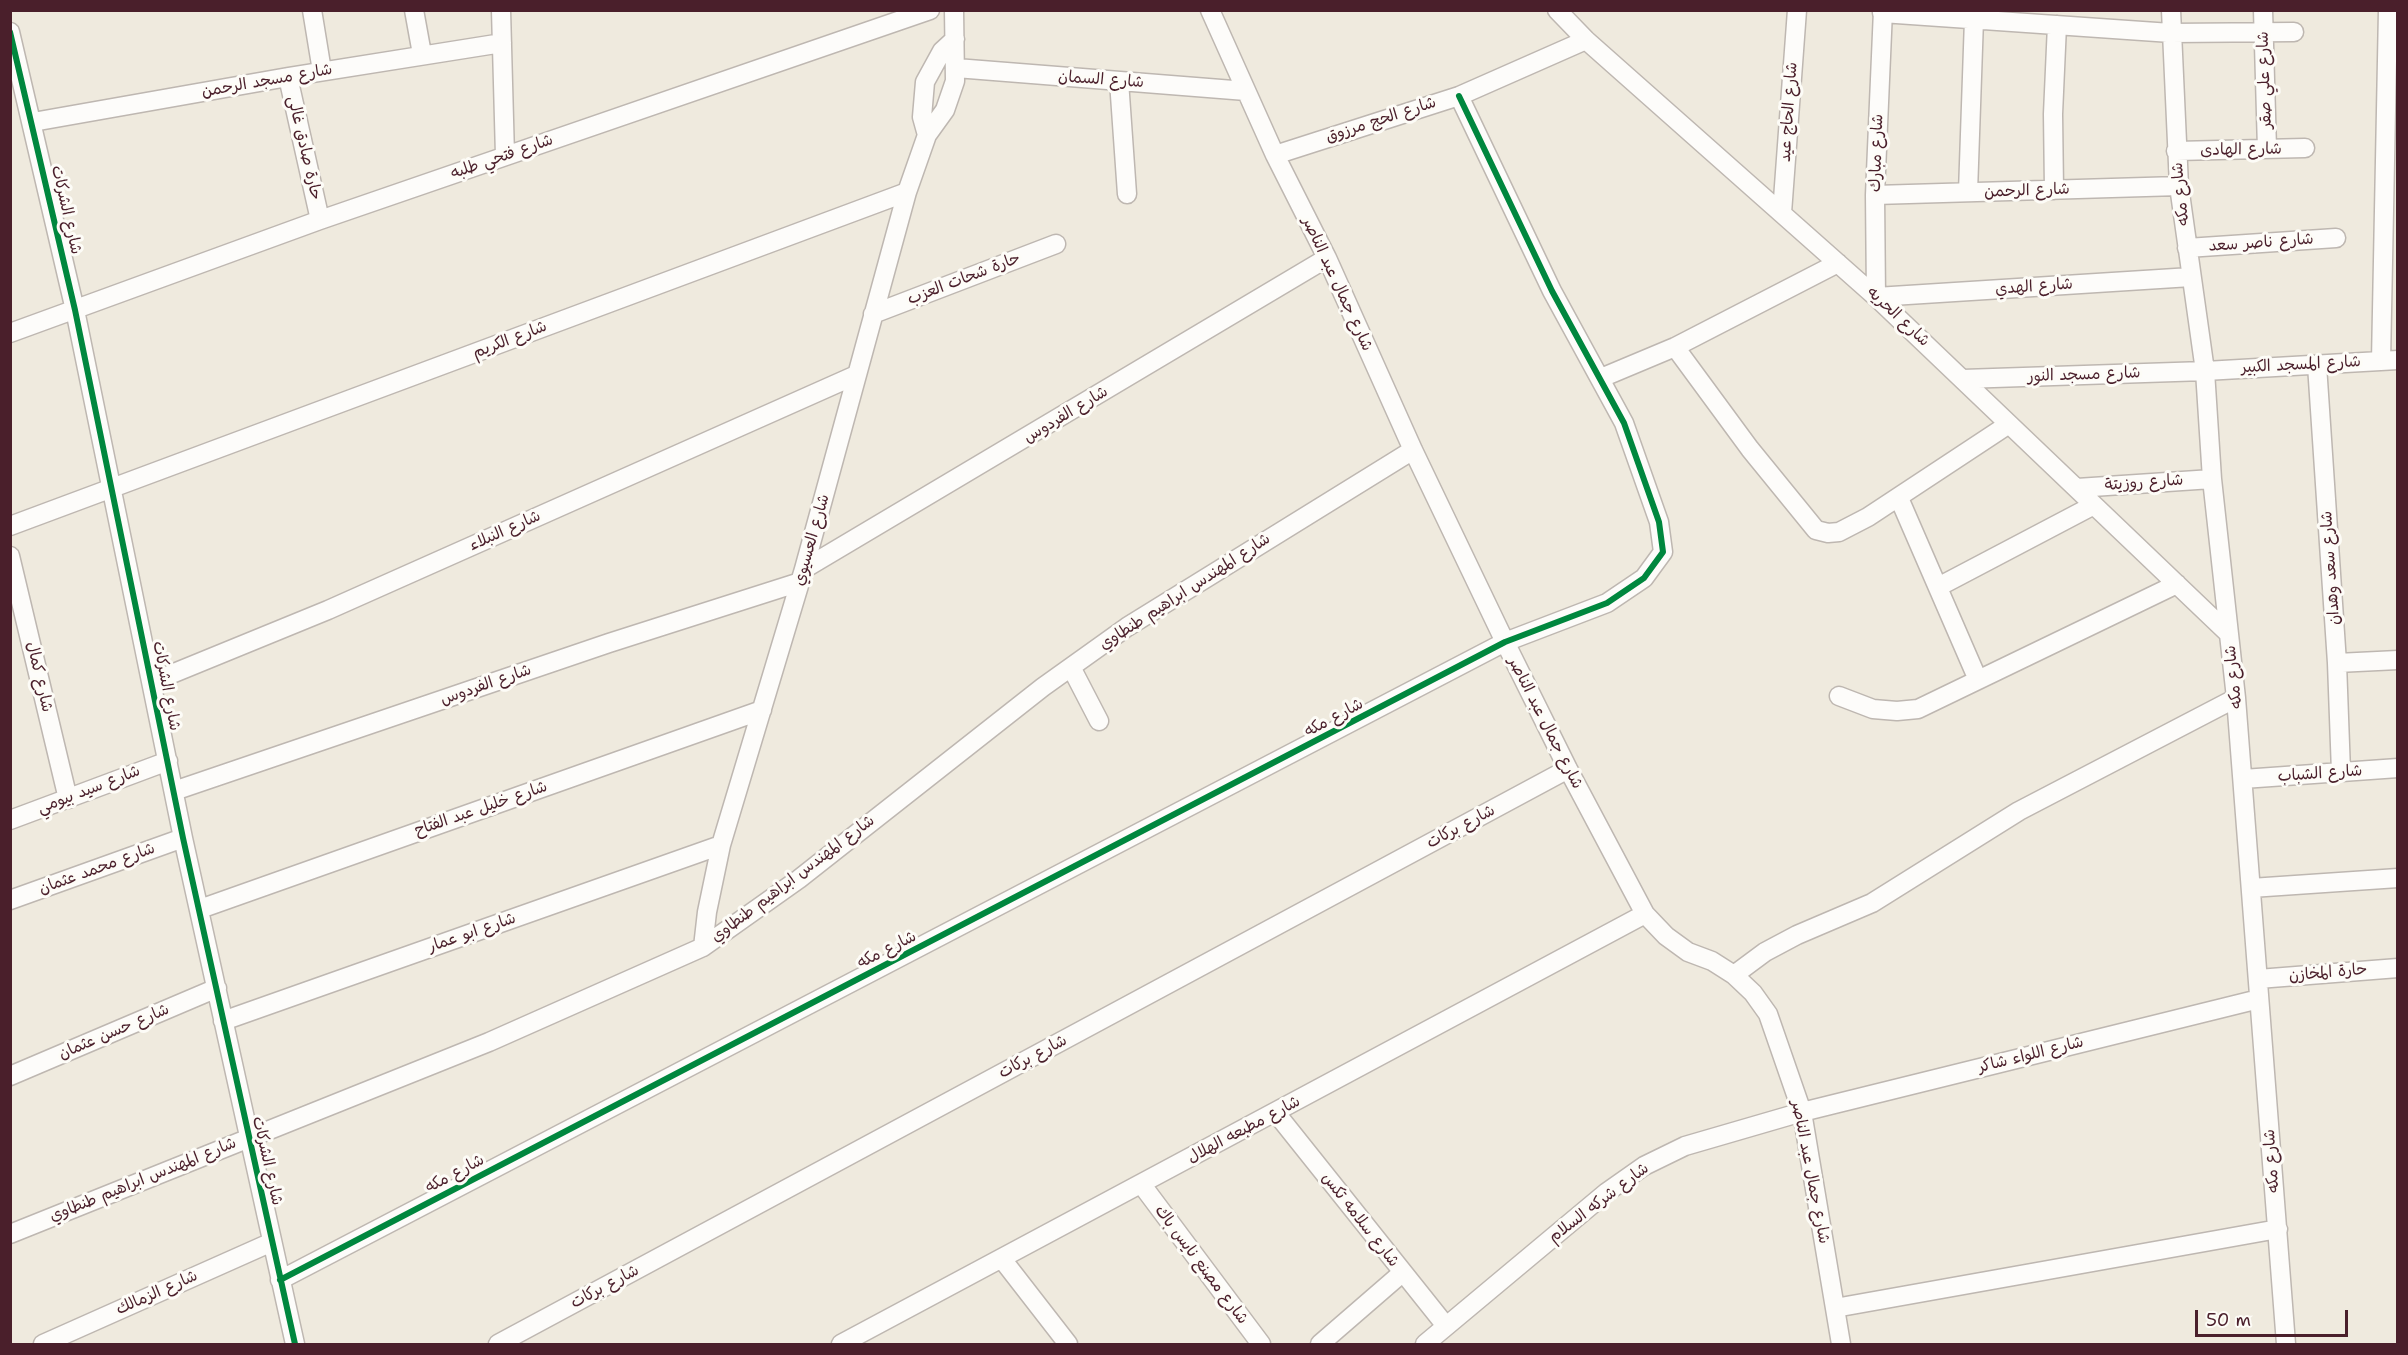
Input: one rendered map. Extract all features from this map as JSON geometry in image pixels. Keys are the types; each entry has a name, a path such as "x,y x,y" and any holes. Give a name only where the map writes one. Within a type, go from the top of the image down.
{"street":[{"path":"312,10 322,71"},
{"path":"414,10 422,54"},
{"path":"501,10 505,156"},
{"name":"شارع فتحي طلبه","path":"10,333 320,220 930,10"},
{"name":"شارع العسيوي","path":"703,947 709,901 721,845 802,576 907,192 927,135 951,96 956,68 954,10"},
{"name":"شارع جمال عبد الناصر","path":"1210,10 1275,155 1327,258 1413,450 1505,642 1568,769 1645,914 1666,936 1688,952 1712,961 1734,975 1753,993 1768,1014 1802,1112 1841,1344"},
{"name":"شارع الحريه","path":"1557,10 1586,40 1876,297 2229,634"},
{"name":"شارع الحاج عيد","path":"1782,213 1797,10"},
{"name":"شارع مكه","path":"2170,10 2179,186 2205,371 2212,479 2236,699 2286,1344"},
{"name":"شارع علي صقر","path":"2263,10 2267,149"},
{"path":"2388,10 2389,360"},
{"path":"1882,12 2171,33 2294,32"},
{"name":"شارع مبارك","path":"1876,297 1875,195 1882,12"},
{"path":"1968,192 1974,19"},
{"path":"2054,190 2053,114 2057,25"},
{"name":"شارع الشركات","path":"10,32 13,52 33,122 75,310 183,838 217,988 247,1137 295,1344"},
{"name":"شارع العسيوي","path":"927,135 921,117 925,82 942,51 955,39"},
{"name":"شارع الحج مرزوق","path":"1275,155 1459,96 1586,40"},
{"name":"شارع مسجد الرحمن","path":"33,122 422,54 502,43"},
{"name":"شارع السمان","path":"956,68 1246,91"},
{"name":"حارة صادق غالى","path":"288,77 320,220"},
{"path":"1119,81 1127,194"},
{"name":"شارع مكه","path":"280,1281 1505,642 1607,603 1644,578 1663,552 1659,522 1624,423 1552,291 1459,96"},
{"name":"شارع الهادى","path":"2176,151 2305,148"},
{"name":"شارع الرحمن","path":"1875,195 2179,186"},
{"name":"شارع الكريم","path":"10,526 907,192"},
{"name":"شارع ناصر سعد","path":"2187,248 2336,238"},
{"name":"حارة شحات العزب","path":"873,314 1056,244"},
{"name":"شارع الفردوس","path":"174,791 802,576 1327,258"},
{"path":"1601,378 1675,347 1838,263"},
{"name":"شارع الهدي","path":"1876,297 2191,277"},
{"path":"1675,347 1750,449 1816,530 1828,533 1839,532 1899,498 2009,424"},
{"name":"شارع المسجد الكبير","path":"2205,371 2389,360"},
{"name":"شارع سعد وهدان","path":"2317,365 2337,663 2341,772"},
{"name":"شارع مسجد النور","path":"1963,380 2205,371"},
{"name":"شارع النبلاء","path":"152,682 339,605 856,375"},
{"name":"شارع المهندس ابراهيم طنطاوي","path":"10,1233 489,1042 703,947 799,879 956,753 1127,627 1413,450"},
{"name":"شارع روزيتة","path":"2077,488 2212,479"},
{"path":"1899,498 1978,680"},
{"path":"1938,587 2094,505"},
{"name":"شارع كمال","path":"10,556 68,799"},
{"path":"1839,696 1873,709 1897,711 1918,709 2177,584"},
{"path":"2337,663 2397,660"},
{"path":"1071,667 1099,721"},
{"path":"1734,975 1765,952 1797,935 1872,903 2019,811 2236,699"},
{"name":"شارع خليل عبد الفتاح","path":"200,909 762,710"},
{"name":"شارع سيد بيومي","path":"10,820 168,760"},
{"name":"شارع الشباب","path":"2243,779 2397,768"},
{"name":"شارع بركات","path":"498,1344 1568,769"},
{"name":"شارع محمد عثمان","path":"10,900 183,838"},
{"name":"شارع ابو عمار","path":"223,1021 721,845"},
{"path":"2251,888 2397,878"},
{"name":"شارع مطبعه الهلال","path":"841,1344 874,1337 1002,1258 1645,914"},
{"name":"حارة المخازن","path":"2258,979 2397,968"},
{"name":"شارع حسن عثمان","path":"10,1076 217,988"},
{"name":"شارع اللواء شاكر","path":"1802,1112 2259,999"},
{"name":"شارع شركه السلام","path":"1425,1344 1607,1192 1644,1166 1685,1146 1802,1112"},
{"name":"شارع سلامه تكس","path":"1276,1113 1446,1326"},
{"name":"شارع مصنع نايس باك","path":"1142,1185 1261,1344"},
{"path":"1834,1308 2278,1229"},
{"name":"شارع الزمالك","path":"48,1343 272,1242"},
{"path":"1002,1258 1068,1344"},
{"path":"1320,1344 1402,1273"}],"cycle path":[{"path":"10,32 75,310 183,838 295,1344"},
{"path":"280,1280 1505,642 1607,603 1644,578 1663,552 1659,522 1624,423 1552,291 1459,96"}]}
